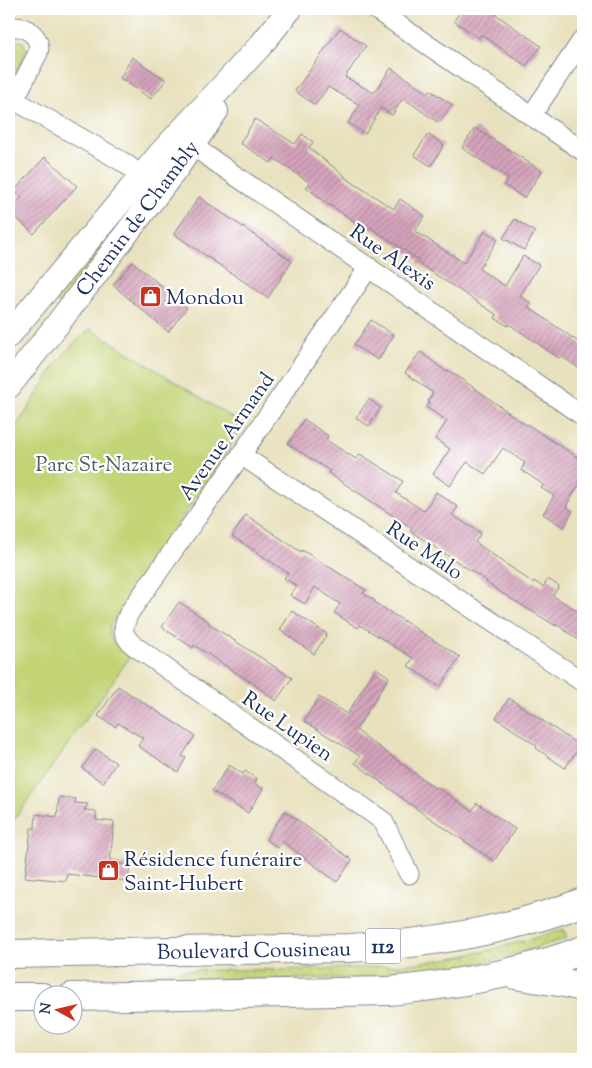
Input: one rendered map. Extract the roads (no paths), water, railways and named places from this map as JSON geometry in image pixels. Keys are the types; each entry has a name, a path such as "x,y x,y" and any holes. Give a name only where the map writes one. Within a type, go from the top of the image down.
{"main road":[{"name":"Boulevard Cousineau","path":"9,954 396,946 488,930 542,917 583,902"},
{"name":"Boulevard Cousineau","path":"82,996 388,991 428,987 504,974 583,950"},
{"path":"504,974 583,987"},
{"path":"9,997 32,997"}],"street":[{"name":"Chemin de Chambly","path":"11,329 142,176 185,140 290,9"},
{"path":"375,9 583,151"},
{"path":"9,28 18,27 33,34 38,39 40,46 38,53 11,99 123,162 142,176"},
{"path":"531,116 583,39"},
{"name":"Chemin de Chambly","path":"9,386 178,166 185,140"},
{"name":"Rue Alexis","path":"185,140 583,416"},
{"name":"Avenue Armand","path":"123,631 129,613 241,455 368,267"},
{"path":"11,329 40,347"},
{"name":"Rue Malo","path":"241,455 583,682"},
{"name":"Rue Lupien","path":"123,631 126,638 133,644 383,821 409,874"}],"place":[{"name":"Mondou","path":"150,297"},
{"name":"Résidence funéraire Saint-Hubert","path":"108,871"}],"park label":[{"name":"Parc St-Nazaire","path":"104,464"}]}
